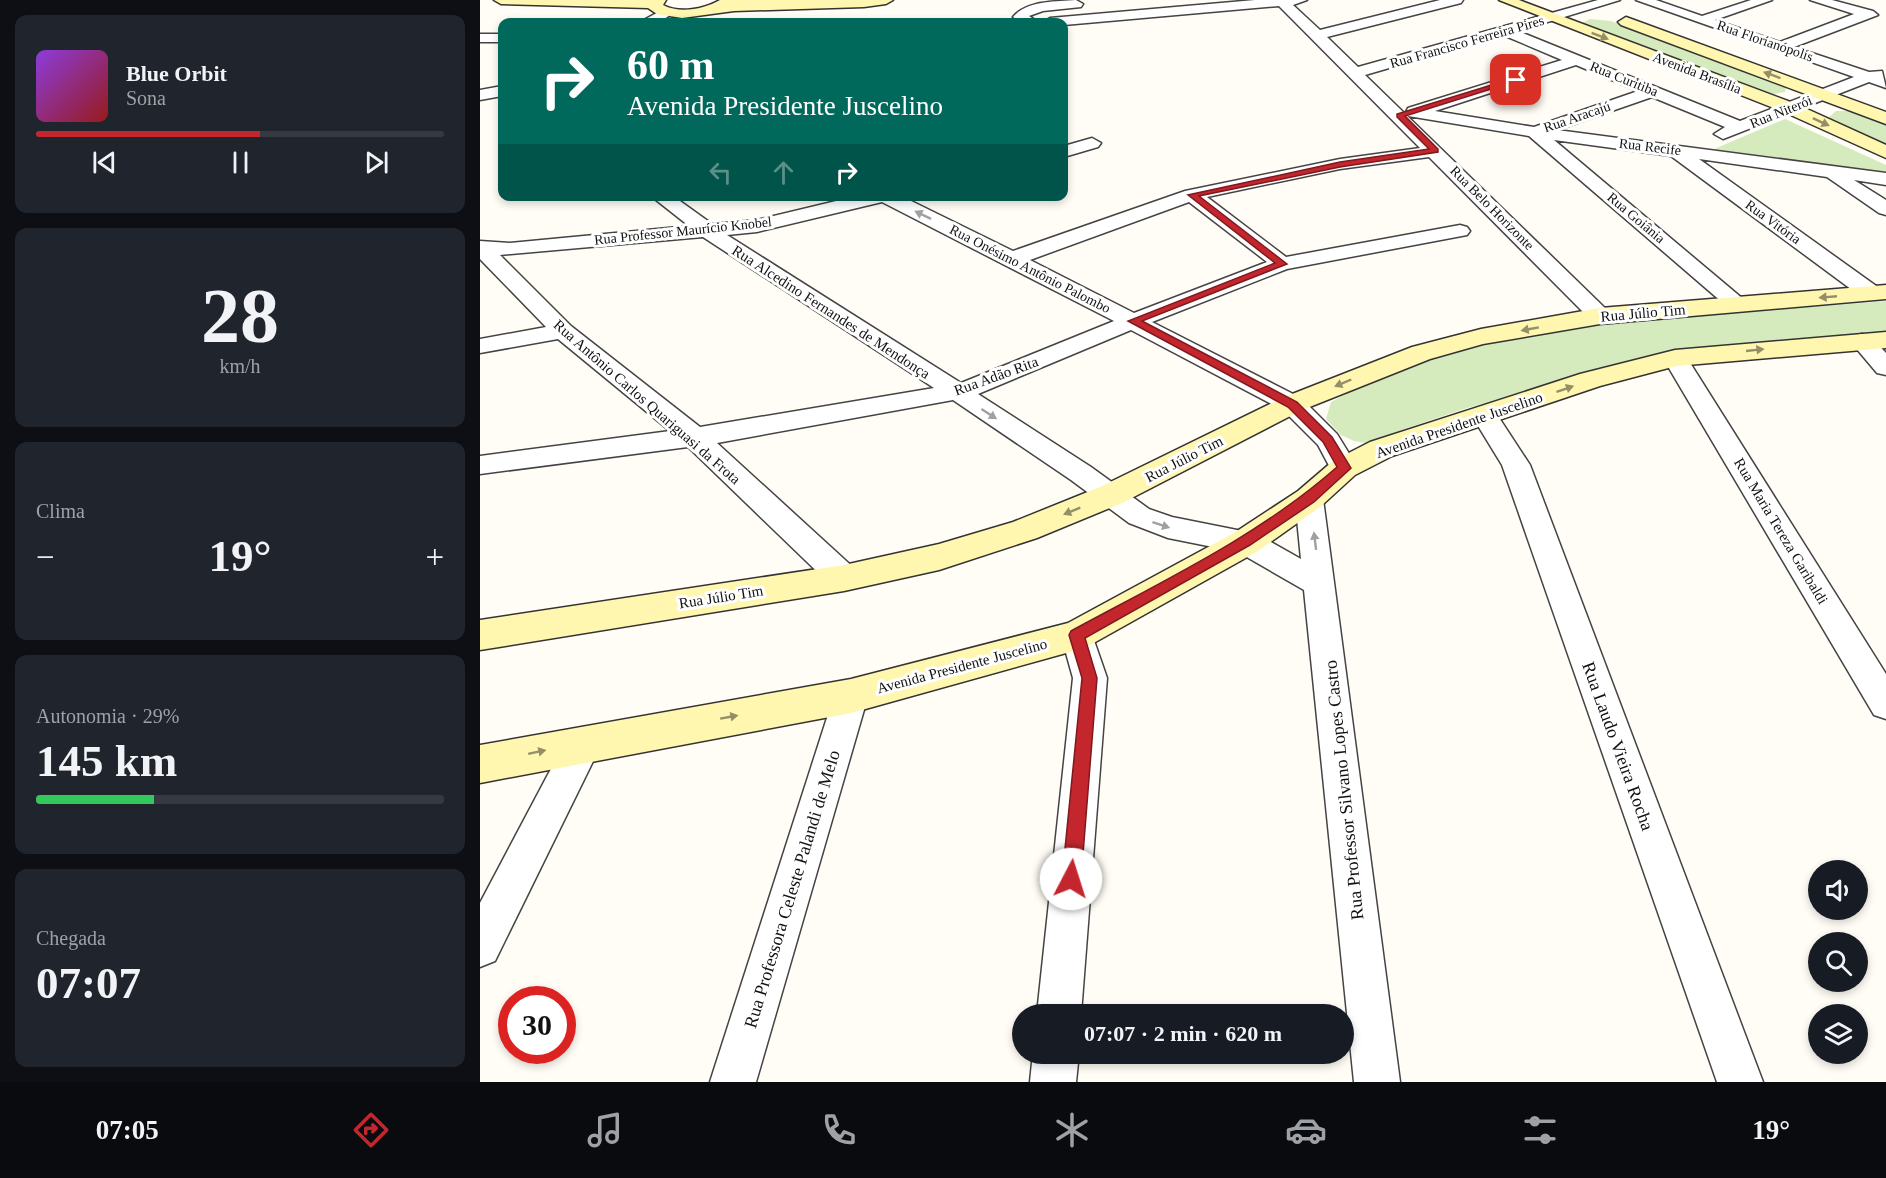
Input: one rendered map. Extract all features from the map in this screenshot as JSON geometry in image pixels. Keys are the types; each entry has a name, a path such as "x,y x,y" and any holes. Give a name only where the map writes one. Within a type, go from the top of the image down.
{"main road":[{"path":"501,0 662,9 684,13 713,8 760,5 834,5 886,0"},
{"path":"713,8 730,0"},
{"name":"Avenida Brasília","path":"1506,0 1790,108 1886,152"},
{"name":"Avenida Brasília","path":"1566,0 1886,118"},
{"name":"Rua Júlio Tim","path":"480,635 844,578 939,557 1025,530 1111,495 1292,404 1421,353 1481,337 1600,316 1878,292"},
{"name":"Avenida Presidente Juscelino","path":"480,764 584,743 851,696 1077,635 1246,542 1309,499 1344,468 1381,449 1485,417 1590,380 1675,358 1874,340"}],"street":[{"path":"1318,34 1456,0"},
{"name":"Rua Francisco Ferreira Pires","path":"1355,74 1613,0"},
{"name":"Rua Florianópolis","path":"1643,0 1779,46 1881,77"},
{"path":"1702,20 1765,0"},
{"path":"1817,0 1886,18"},
{"path":"1068,21 1288,1"},
{"name":"Rua Belo Horizonte","path":"1288,1 1355,74 1407,114 1435,150 1600,316"},
{"path":"1024,18 1020,16 1033,9 1094,4 1153,14"},
{"path":"1779,46 1868,14"},
{"name":"Rua Curitiba","path":"1505,31 1742,128"},
{"path":"480,38 498,38"},
{"path":"1407,114 1577,60"},
{"name":"Rua Niterói","path":"1675,150 1742,128 1825,94 1881,77"},
{"name":"Rua Aracajú","path":"1534,132 1653,91"},
{"path":"480,94 498,92"},
{"name":"Rua Recife","path":"1407,114 1886,179"},
{"name":"Rua Goiânia","path":"1534,132 1738,304"},
{"path":"1068,151 1092,143"},
{"path":"1012,259 1192,195 1340,164 1435,150"},
{"name":"Rua Vitória","path":"1675,150 1878,292"},
{"path":"1828,172 1886,209"},
{"path":"1192,195 1282,264"},
{"name":"Rua Alcedino Fernandes de Mendonça","path":"666,201 704,230 803,296 956,392 1139,516 1154,523 1246,542 1320,584"},
{"name":"Rua Professor Maurício Knobel","path":"481,249 510,249 757,226 863,201"},
{"name":"Rua Onésimo Antônio Palombo","path":"894,201 1012,259 1292,404 1328,440 1344,468"},
{"name":"Rua Adão Rita","path":"480,465 740,431 956,392 987,383 1133,321 1282,264 1460,231"},
{"name":"Rua Antônio Carlos Quariguasi da Frota","path":"481,249 563,331 693,436 844,578"},
{"path":"480,346 563,331"},
{"path":"1874,340 1886,368"},
{"name":"Rua Maria Tereza Garibaldi","path":"1675,358 1886,704"},
{"name":"Rua Laudo Vieira Rocha","path":"1485,417 1516,465 1740,1082"},
{"name":"Rua Professor Silvano Lopes Castro","path":"1309,499 1377,1082"},
{"path":"1060,1004 1090,678 1077,635"},
{"name":"Rua Professora Celeste Palandi de Melo","path":"734,1082 851,696"},
{"path":"480,946 584,743"},
{"path":"1053,1082 1055,1064"}],"green space":[{"path":"1590,19 1611,21 1780,84 1786,88 1785,92 1769,95 1580,24"},
{"path":"1836,111 1855,111 1886,125 1886,150 1827,119"},
{"path":"1785,119 1886,165 1886,179 1707,152"},
{"path":"1886,301 1886,337 1813,338 1738,345 1667,356 1467,408 1401,430 1371,444 1354,441 1341,435 1326,419 1331,402 1377,378 1426,360 1482,346 1539,334 1654,319"}],"route":[{"path":"1071,879 1090,678 1077,635 1246,542 1309,499 1344,468 1328,440 1292,404 1133,321 1282,264 1192,195 1340,164 1435,150 1399,115 1516,80"}]}
